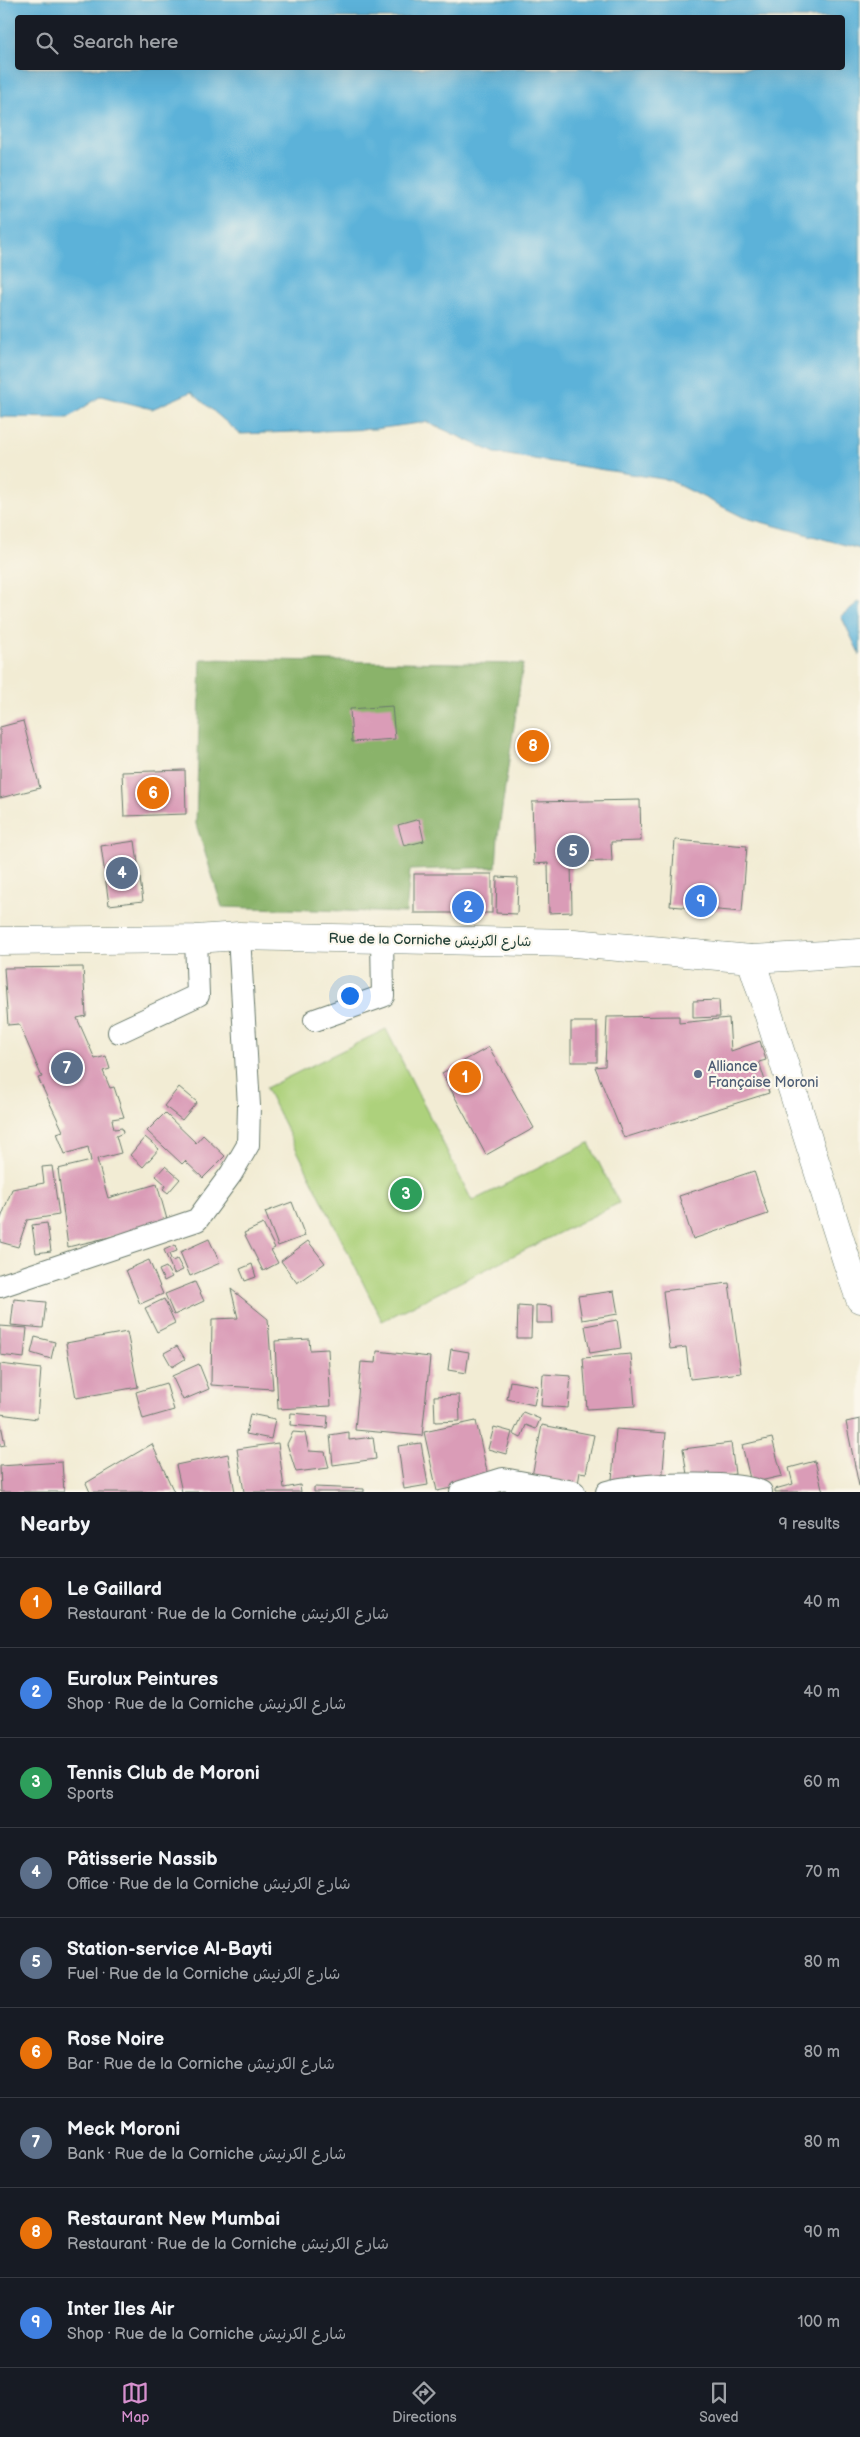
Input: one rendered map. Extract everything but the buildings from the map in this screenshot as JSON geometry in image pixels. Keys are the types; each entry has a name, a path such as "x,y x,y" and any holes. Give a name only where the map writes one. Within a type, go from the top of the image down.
{"main road":[{"name":"Rue de la Corniche شارع الكرنيش","path":"0,941 196,939 239,936 574,943 751,959 860,952"},
{"path":"751,959 846,1262 860,1299"}],"street":[{"path":"0,1286 197,1220 231,1174 248,1145 249,1106 239,936"},
{"path":"119,1032 198,995 196,939"},
{"path":"315,1020 382,996 382,940"},
{"path":"461,1492 503,1478 574,1492"},
{"path":"607,1492 626,1487 690,1485 761,1492"}],"green space":[{"path":"201,659 523,664 498,836 496,867 410,870 406,913 222,907 196,824"},
{"path":"386,1029 472,1201 589,1143 619,1203 382,1321 266,1088"}],"water":[{"path":"0,0 860,0 860,549 743,517 669,480 495,453 427,422 375,429 240,434 191,392 152,409 101,396 68,418 0,417"},
{"path":"860,601 860,655 841,616"}],"place":[{"name":"Restaurant New Mumbai","path":"533,746"},
{"name":"Rose Noire","path":"153,793"},
{"name":"Station-service Al-Bayti","path":"573,851"},
{"name":"Pâtisserie Nassib","path":"122,873"},
{"name":"Inter Iles Air","path":"701,901"},
{"name":"Eurolux Peintures","path":"468,907"},
{"name":"Meck Moroni","path":"67,1068"},
{"name":"Alliance Française Moroni","path":"698,1074"},
{"name":"Le Gaillard","path":"465,1077"},
{"name":"Tennis Club de Moroni","path":"406,1194"}]}
